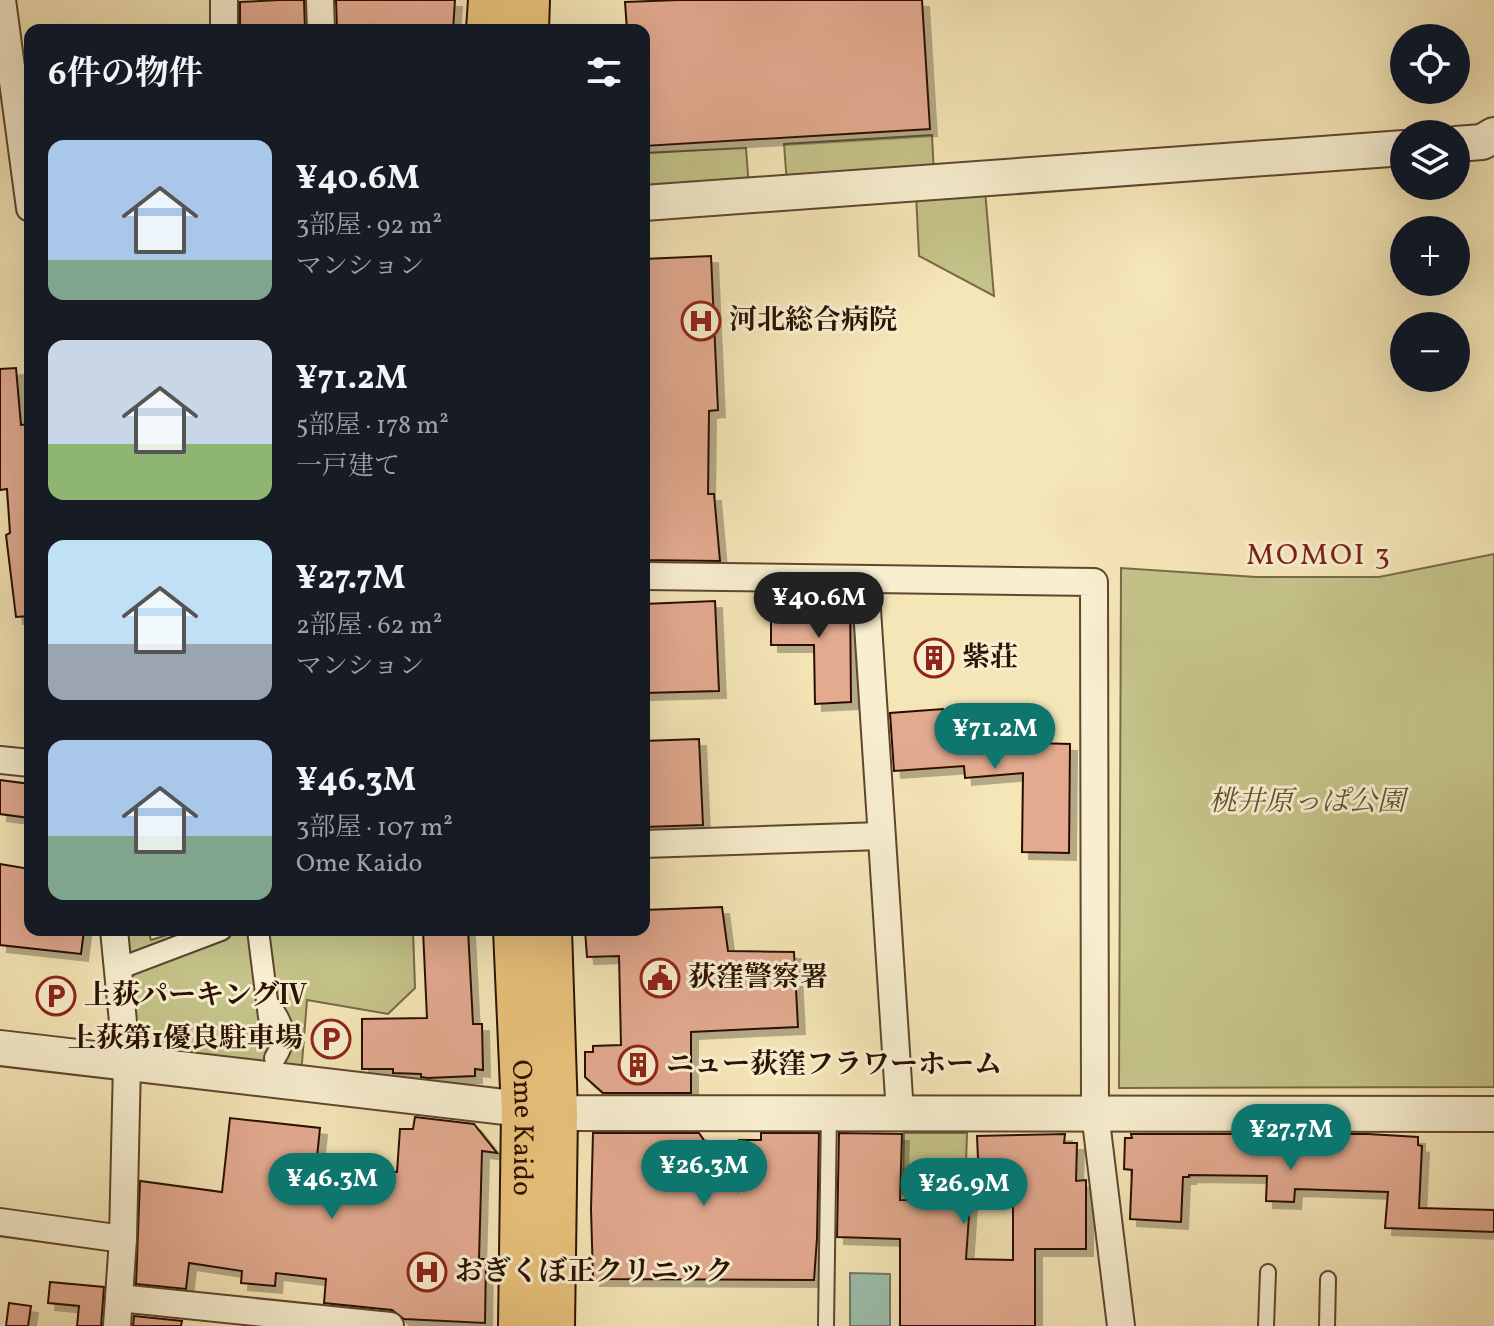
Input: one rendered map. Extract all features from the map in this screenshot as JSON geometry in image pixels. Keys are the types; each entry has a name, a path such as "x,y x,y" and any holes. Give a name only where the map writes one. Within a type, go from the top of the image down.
{"main road":[{"path":"488,24 490,0"},
{"path":"527,24 528,0"},
{"name":"Ome Kaido","path":"516,936 540,1112 553,1326"},
{"name":"Ome Kaido","path":"520,1326 540,1112 550,936"}],"street":[{"path":"2,0 24,157"},
{"path":"224,0 224,24"},
{"path":"320,0 321,24"},
{"path":"1470,143 1482,142 1494,135"},
{"path":"650,203 1390,149"},
{"path":"650,576 1094,582 1095,1113 1121,1326"},
{"path":"865,579 900,1113"},
{"path":"0,760 24,762"},
{"path":"650,844 881,836"},
{"path":"115,936 127,1063 123,1239 117,1326"},
{"path":"118,969 205,936"},
{"path":"259,936 268,1010 277,1015 282,1026 283,1046 276,1061"},
{"path":"0,1048 127,1063 276,1061 540,1112 714,1115 1494,1114"},
{"path":"0,1222 123,1239"},
{"path":"119,1298 390,1326"}],"lane":[{"path":"826,1325 829,1113"},
{"path":"1266,1326 1268,1272"},
{"path":"1327,1326 1328,1279"}],"green space":[{"path":"932,135 934,176 787,184 784,144"},
{"path":"746,148 749,189 650,195 650,153"},
{"path":"985,190 994,296 919,256 916,194"},
{"name":"桃井原っぱ公園","path":"1494,554 1494,1087 1119,1088 1121,568 1256,577 1379,577"},
{"path":"126,936 150,936 151,940 164,936 413,936 415,988 388,1014 307,1000 301,1075 139,1043"},
{"path":"904,1133 967,1133 965,1193 903,1194"}],"shaded area":[{"path":"850,1273 890,1274 890,1326 850,1326"}],"building":[{"path":"304,0 305,24 240,24 240,2"},
{"path":"336,0 455,0 453,24 337,24"},
{"path":"922,0 930,129 650,146 650,24 627,24 625,2"},
{"path":"711,256 718,410 709,411 708,494 714,494 720,561 650,560 650,259"},
{"path":"16,368 21,425 24,425 24,616 16,617 6,535 10,533 7,489 0,490 0,369"},
{"path":"850,595 851,702 815,704 814,645 771,645 771,599"},
{"path":"715,601 719,691 650,693 650,604"},
{"path":"943,709 942,739 995,735 996,742 1070,744 1069,853 1022,852 1023,773 965,778 964,766 894,771 890,713"},
{"path":"699,739 703,825 650,827 650,741"},
{"path":"0,780 24,783 24,817 0,814"},
{"path":"0,864 24,868 24,936 83,936 81,954 0,945"},
{"path":"722,907 728,951 794,952 798,1027 691,1032 691,1093 603,1093 585,1077 585,1052 593,1052 593,1046 621,1045 619,956 587,957 585,936 650,936 650,910"},
{"path":"423,936 468,936 473,1024 482,1024 483,1070 475,1069 475,1076 428,1078 421,1077 421,1074 393,1073 393,1069 362,1069 362,1019 427,1018"},
{"path":"415,1117 474,1124 497,1153 482,1151 479,1259 486,1259 485,1323 404,1319 392,1310 324,1303 326,1279 276,1273 275,1286 241,1283 242,1271 189,1263 186,1289 136,1284 140,1181 222,1192 230,1118 320,1128 317,1157 345,1157 345,1171 397,1172 400,1129 413,1129"},
{"path":"593,1133 699,1133 738,1190 739,1140 761,1140 761,1133 819,1133 814,1280 593,1279"},
{"path":"839,1133 902,1134 900,1200 970,1201 966,1259 1013,1260 1013,1179 979,1181 977,1136 1065,1134 1064,1143 1077,1143 1076,1181 1086,1180 1086,1249 1035,1249 1035,1326 900,1326 900,1239 837,1237"},
{"path":"1131,1134 1368,1134 1418,1137 1418,1145 1422,1146 1419,1208 1494,1210 1494,1232 1385,1228 1388,1192 1295,1189 1294,1202 1266,1201 1267,1176 1189,1175 1183,1177 1181,1222 1130,1219 1132,1170 1124,1169 1125,1138 1132,1138"},
{"path":"50,1282 104,1287 101,1326 77,1326 79,1306 48,1303"},
{"path":"9,1303 31,1306 28,1326 6,1326"},
{"path":"134,1316 182,1321 181,1326 133,1326"}],"place":[{"name":"河北総合病院","path":"701,321"},
{"name":"紫荘","path":"934,658"},
{"name":"荻窪警察署","path":"660,978"},
{"name":"上荻パーキングⅣ","path":"56,996"},
{"name":"上荻第1優良駐車場","path":"331,1039"},
{"name":"ニュー荻窪フラワーホーム","path":"638,1065"},
{"name":"おぎくぼ正クリニック","path":"427,1272"}],"district":[{"name":"MOMOI 3","path":"1319,556"}]}
